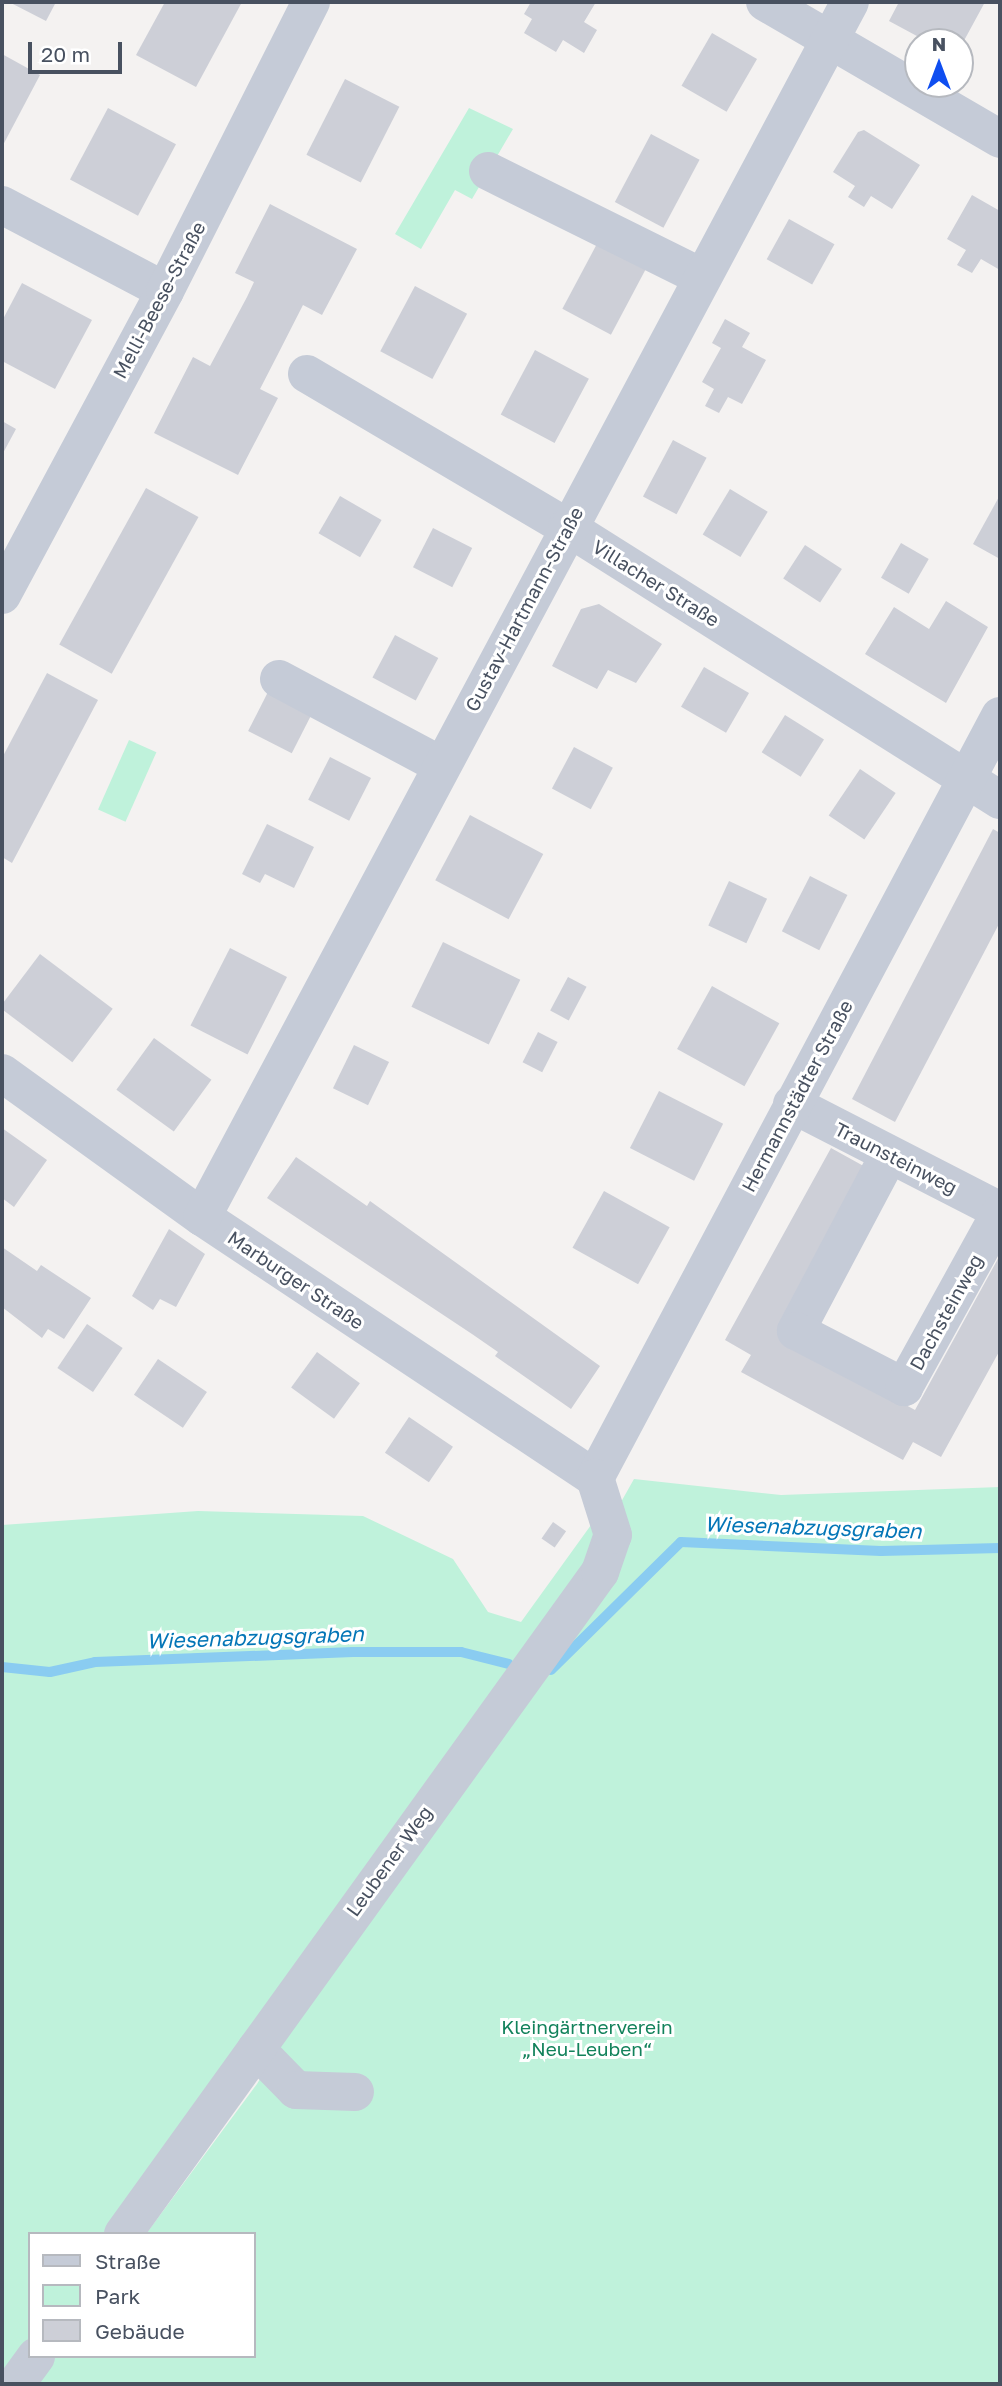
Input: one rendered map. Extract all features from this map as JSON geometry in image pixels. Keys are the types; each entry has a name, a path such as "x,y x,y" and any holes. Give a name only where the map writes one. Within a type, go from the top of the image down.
{"street":[{"name":"Melli-Beese-Straße","path":"2,595 165,290 311,2"},
{"path":"765,2 1000,139"},
{"name":"Gustav-Hartmann-Straße","path":"202,1217 567,527 850,2"},
{"path":"488,171 702,277"},
{"path":"2,205 165,290"},
{"name":"Villacher Straße","path":"307,373 567,527 1000,800"},
{"path":"279,679 441,765"},
{"name":"Hermannstädter Straße","path":"595,1478 1000,716"},
{"name":"Marburger Straße","path":"2,1073 202,1217 595,1478"},
{"name":"Traunsteinweg","path":"792,1104 1000,1212"},
{"name":"Dachsteinweg","path":"889,1155 796,1331 892,1381 904,1387 1000,1212"},
{"name":"Leubener Weg","path":"124,2232 600,1572 613,1535 595,1478"},
{"path":"256,2049 296,2090 355,2092"},
{"path":"16,2384 35,2358"}],"green space":[{"path":"469,108 513,129 472,199 455,190 421,249 395,234"},
{"path":"129,740 156,752 125,822 98,809"},
{"name":"Kleingärtnerverein „Neu-Leuben“","path":"634,1479 781,1495 1000,1487 1000,2384 34,2384 54,2358 256,2358 256,2232 147,2232 257,2084 288,2032 107,2232 28,2232 28,2347 2,2384 2,1525 198,1511 363,1516 453,1559 488,1612 521,1622 591,1525 612,1518"}],"building":[{"path":"9,2 56,2 46,21"},
{"path":"165,2 242,2 196,87 136,55"},
{"path":"531,2 596,2 584,22 597,30 584,53 563,40 556,52 524,33 532,19 524,14"},
{"path":"899,2 985,2 971,28 904,29 889,21"},
{"path":"712,33 757,59 727,112 682,86"},
{"path":"2,54 40,75 2,147"},
{"path":"345,79 399,107 361,182 306,155"},
{"path":"108,108 176,144 138,216 70,180"},
{"path":"864,130 920,165 892,209 871,196 864,207 848,197 855,186 833,172 858,132"},
{"path":"651,134 700,160 663,228 615,202"},
{"path":"972,195 1000,211 1000,270 981,259 972,273 957,265 966,250 947,239"},
{"path":"270,204 357,249 322,315 303,305 260,389 278,398 238,475 154,433 193,357 210,366 247,297 254,282 235,273"},
{"path":"789,219 834,244 812,284 767,259"},
{"path":"599,240 648,266 611,335 562,309"},
{"path":"22,283 92,320 55,389 2,361 2,321"},
{"path":"415,286 467,314 432,379 380,351"},
{"path":"725,319 750,333 742,347 766,360 742,404 728,397 719,413 705,406 714,389 702,382 721,348 712,343"},
{"path":"535,350 589,379 555,443 501,414"},
{"path":"2,421 16,429 2,455"},
{"path":"673,440 707,458 677,514 643,497"},
{"path":"146,488 198,517 112,674 59,645"},
{"path":"730,489 768,512 740,557 703,534"},
{"path":"1000,495 1000,559 973,544"},
{"path":"340,496 382,520 360,557 319,533"},
{"path":"433,528 472,548 452,587 413,567"},
{"path":"901,543 929,559 909,594 881,578"},
{"path":"805,545 842,569 820,603 783,579"},
{"path":"946,601 988,627 946,703 865,654 894,607 929,629"},
{"path":"599,604 662,644 636,683 608,670 597,689 552,666 581,609"},
{"path":"395,635 438,658 416,700 372,677"},
{"path":"704,667 749,693 726,733 681,707"},
{"path":"47,673 98,700 12,863 2,857 2,758"},
{"path":"269,690 313,712 292,753 248,731"},
{"path":"785,715 824,739 801,777 762,752"},
{"path":"574,747 613,768 591,809 552,788"},
{"path":"330,757 371,778 349,821 308,800"},
{"path":"860,769 896,793 864,839 829,815"},
{"path":"470,815 543,854 509,919 435,880"},
{"path":"267,824 314,847 294,888 265,874 260,883 242,874"},
{"path":"993,829 1000,833 1000,922 895,1122 852,1099"},
{"path":"810,876 847,895 819,950 782,931"},
{"path":"729,881 767,899 746,943 708,925"},
{"path":"443,942 520,980 489,1044 411,1007"},
{"path":"230,948 287,977 248,1055 191,1026"},
{"path":"40,954 113,1009 72,1062 2,1009 2,1004"},
{"path":"568,977 587,987 569,1020 550,1011"},
{"path":"712,986 779,1023 744,1086 677,1049"},
{"path":"538,1032 558,1042 542,1072 523,1062"},
{"path":"154,1038 211,1080 174,1132 116,1090"},
{"path":"354,1045 389,1062 368,1105 333,1088"},
{"path":"659,1091 723,1124 694,1181 630,1148"},
{"path":"2,1128 47,1160 14,1207 2,1198"},
{"path":"831,1148 869,1169 778,1335 915,1410 1000,1255 1000,1350 941,1457 913,1442 903,1460 741,1372 751,1355 725,1340"},
{"path":"296,1157 367,1206 370,1201 600,1366 571,1409 495,1356 498,1352 267,1198"},
{"path":"604,1191 670,1227 638,1284 572,1248"},
{"path":"169,1229 205,1254 176,1307 160,1299 153,1310 132,1296"},
{"path":"2,1247 37,1271 41,1265 91,1298 64,1339 48,1329 42,1338 2,1307"},
{"path":"87,1324 123,1348 93,1392 57,1368"},
{"path":"317,1352 360,1383 334,1419 291,1388"},
{"path":"158,1359 207,1392 183,1428 134,1395"},
{"path":"409,1417 453,1447 429,1482 385,1453"},
{"path":"553,1522 566,1531 555,1548 542,1538"}],"waterway":[{"name":"Wiesenabzugsgraben","path":"551,1670 681,1542 881,1551 1000,1548"},
{"name":"Wiesenabzugsgraben","path":"2,1667 50,1672 95,1662 353,1652 461,1652 509,1664"}]}
